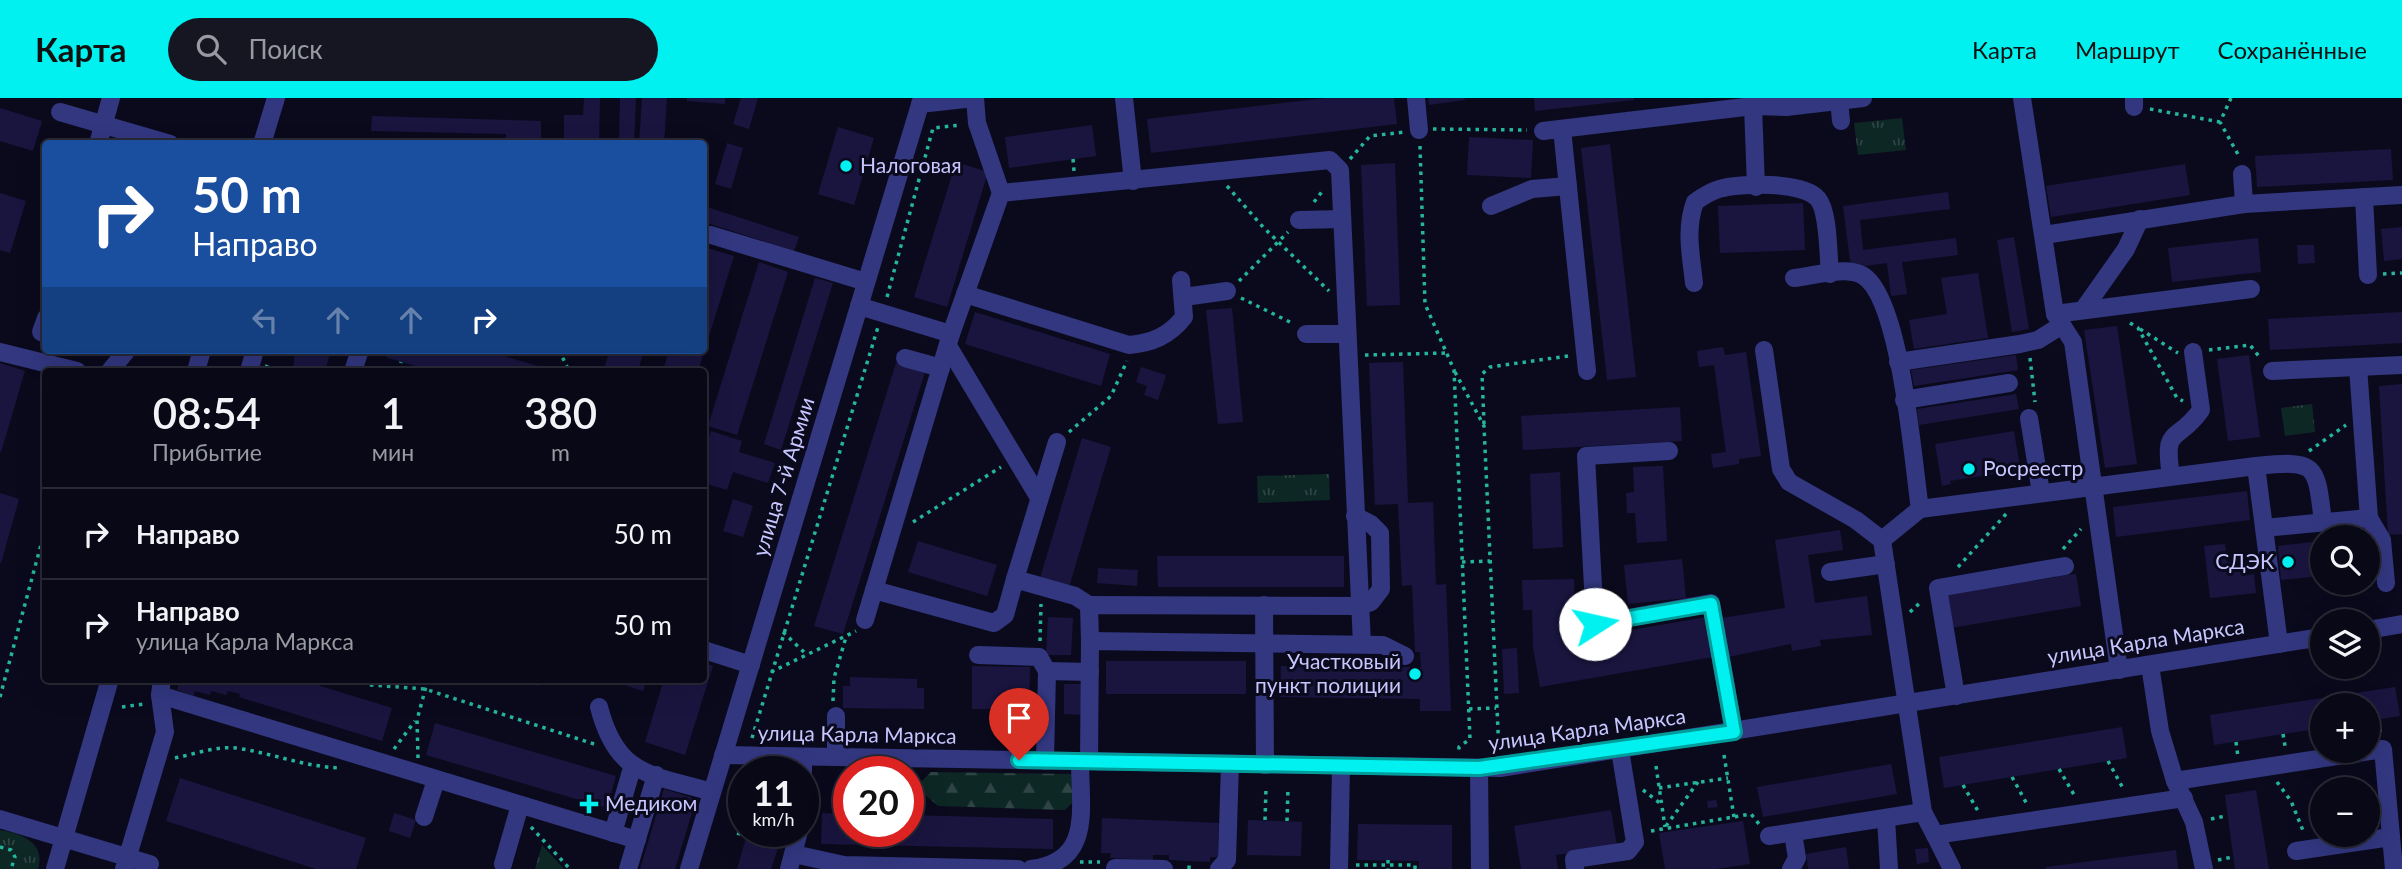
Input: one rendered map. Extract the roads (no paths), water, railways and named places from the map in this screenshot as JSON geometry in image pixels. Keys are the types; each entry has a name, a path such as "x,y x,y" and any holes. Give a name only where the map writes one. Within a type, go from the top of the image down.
{"street":[{"path":"99,140 111,98"},
{"path":"263,140 276,98"},
{"path":"864,624 949,340 1001,193 977,123 974,98 921,101"},
{"path":"1124,98 1133,181"},
{"path":"1416,98 1419,137"},
{"path":"1586,362 1568,186 1553,130 1753,106 1786,107 1863,98"},
{"path":"2022,98 2059,320 2073,342 2119,670"},
{"path":"1839,100 1842,121"},
{"name":"улица 7-й Армии","path":"689,869 921,101"},
{"path":"1753,106 1756,187"},
{"path":"60,112 156,140"},
{"path":"1001,193 1330,160 1340,170 1362,644"},
{"path":"2242,174 2244,204"},
{"path":"1491,206 1532,189 1568,186"},
{"path":"1694,282 1688,228 1695,202 1721,188 1795,186 1819,200 1830,274"},
{"path":"2044,235 2244,204 2402,195"},
{"path":"2364,197 2368,275"},
{"path":"1299,220 1342,219"},
{"path":"2083,310 2126,249 2140,219"},
{"path":"710,235 866,282"},
{"path":"1794,278 1852,271 1864,276 1876,290 1890,319 1920,509"},
{"path":"965,294 1135,344 1159,339 1175,329 1184,317 1183,288 1227,291"},
{"path":"1898,362 2029,342 2059,320 2083,310 2251,289"},
{"path":"859,306 949,340 1038,496"},
{"path":"1307,334 1347,334"},
{"path":"1765,350 1781,469 1789,482 1856,520 1882,540 1923,812 1952,869"},
{"path":"0,352 65,368"},
{"path":"112,368 124,354"},
{"path":"905,358 941,368"},
{"path":"2171,476 2167,447 2172,438 2201,410 2194,358"},
{"path":"2272,371 2402,365"},
{"path":"2358,367 2369,518 2382,540 2386,583"},
{"path":"1904,400 2010,383"},
{"path":"2029,418 2041,493"},
{"path":"874,590 994,623 1006,615 1038,496 1057,442"},
{"path":"1669,451 1586,456 1595,624 1711,604 1734,732"},
{"path":"1882,540 1920,509 2293,462 2312,470 2318,481 2323,522"},
{"path":"2256,466 2278,644"},
{"path":"2264,528 2369,518"},
{"path":"1830,572 1886,564"},
{"path":"1956,696 1938,588 2065,566"},
{"path":"1014,579 1075,596 1089,605 1360,606"},
{"path":"1031,869 1059,862 1071,852 1079,836 1090,671 1089,605"},
{"path":"1264,606 1265,765"},
{"path":"2380,628 2402,624"},
{"name":"улица Карла Маркса","path":"924,759 1479,768 1620,750 2310,639"},
{"path":"1090,641 1362,644 1383,645 1405,656"},
{"path":"707,651 751,665"},
{"path":"978,655 1090,671"},
{"path":"1043,664 1045,761"},
{"path":"2150,665 2160,731 2175,781 2194,822 2204,869"},
{"path":"55,869 109,683"},
{"path":"126,863 165,732 161,692 519,809 637,840"},
{"path":"599,707 605,730 616,751 632,768 712,792"},
{"path":"836,716 836,756"},
{"path":"1576,869 1574,859 1628,851 1635,842 1620,750"},
{"path":"2175,781 2383,750 2394,869"},
{"name":"улица Карла Маркса","path":"723,755 803,756"},
{"path":"1219,869 1227,860 1230,764"},
{"path":"1340,766 1340,867"},
{"path":"613,833 632,768"},
{"path":"1479,768 1480,869"},
{"path":"628,869 656,775"},
{"path":"424,817 427,777"},
{"path":"1935,835 2184,798"},
{"path":"503,864 519,809"},
{"path":"1769,836 1923,812"},
{"path":"1886,818 1889,869"},
{"path":"0,819 65,838 126,863 150,864"},
{"path":"1791,869 1797,858 1793,833"},
{"path":"2302,850 2391,837"},
{"path":"793,858 844,865 1018,869"},
{"path":"1115,867 1164,869"}],"place":[{"name":"Налоговая","path":"846,166"},
{"name":"Росреестр","path":"1969,469"},
{"name":"СДЭК","path":"2288,562"},
{"name":"Участковый пункт полиции","path":"1415,674"},
{"name":"Медиком","path":"589,804"}]}
